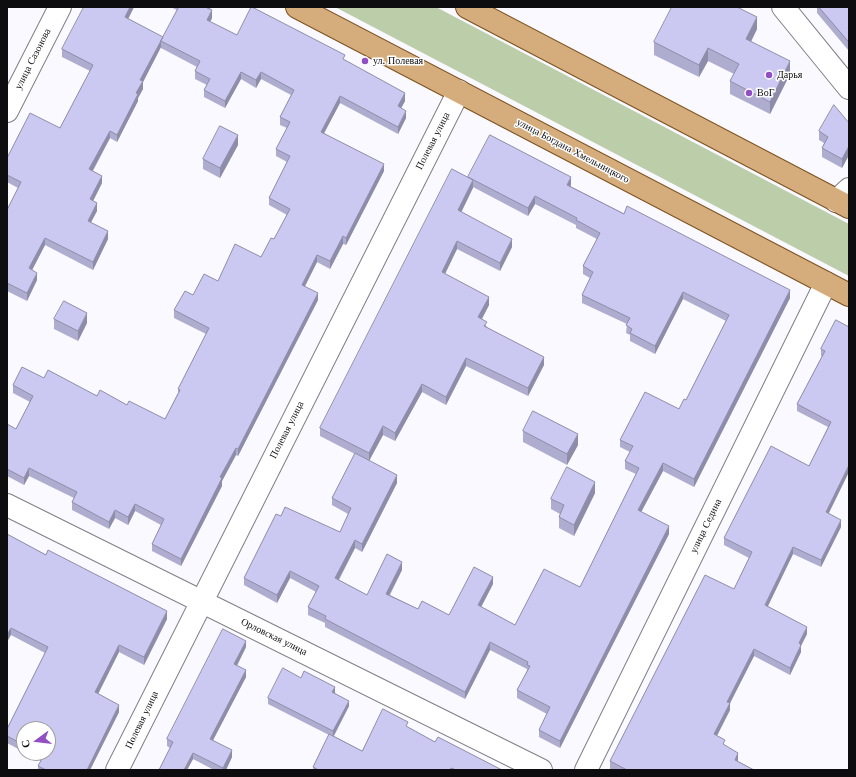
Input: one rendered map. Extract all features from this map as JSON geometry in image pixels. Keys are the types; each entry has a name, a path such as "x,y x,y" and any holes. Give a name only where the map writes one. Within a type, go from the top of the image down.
{"main road":[{"name":"улица Богдана Хмельницкого","path":"297,7 849,295"},
{"path":"467,7 845,199"}],"street":[{"name":"улица Сазонова","path":"7,111 60,7"},
{"path":"783,7 849,88"},
{"name":"Полевая улица","path":"117,770 459,91"},
{"name":"улица Седина","path":"586,770 826,283"},
{"name":"Орловская улица","path":"7,505 541,770"}],"green space":[{"path":"335,7 436,7 849,224 849,276"}],"building":[{"path":"84,7 130,7 125,17 163,37 140,80 143,81 136,93 138,94 117,135 110,131 89,169 102,176 90,199 97,203 88,221 108,231 93,262 45,238 29,268 37,273 27,293 7,283 7,210 21,182 7,175 7,158 30,113 60,128 93,65 62,49"},
{"path":"179,7 207,7 212,10 207,20 237,35 252,7 345,55 343,59 405,93 398,106 406,111 398,127 340,96 321,132 384,164 346,238 343,236 330,261 317,255 302,285 318,293 238,449 236,448 220,477 222,478 181,559 152,544 164,519 135,504 128,517 115,510 109,522 72,502 77,492 29,468 24,478 7,469 7,424 16,429 33,396 13,385 22,367 44,378 48,370 97,396 100,390 127,405 129,401 165,419 180,390 178,389 209,328 174,310 185,291 193,295 204,274 218,281 235,244 261,257 271,238 274,239 290,209 269,198 290,156 276,149 290,122 280,117 294,90 261,72 256,80 241,72 225,101 204,90 210,79 195,71 200,61 161,41"},
{"path":"672,7 737,7 757,17 746,39 790,61 770,102 730,81 739,64 708,48 699,65 654,42"},
{"path":"819,7 849,7 849,42"},
{"path":"834,105 849,123 849,146 842,159 822,148 828,137 819,131"},
{"path":"220,126 238,135 220,168 203,159"},
{"path":"490,135 571,177 567,185 624,214 627,206 790,290 694,479 663,463 638,510 669,526 560,741 539,730 550,707 517,690 530,666 527,665 528,662 490,642 465,692 325,619 326,616 308,607 319,586 290,571 277,595 244,578 276,514 281,516 285,507 340,532 351,508 332,498 355,453 397,475 362,544 355,540 335,578 367,595 387,554 402,562 386,594 418,609 422,601 449,615 474,567 493,577 478,605 515,625 544,569 580,587 639,468 625,461 633,446 620,440 645,392 679,409 684,399 686,400 729,315 683,292 655,346 630,333 632,329 626,325 630,318 582,295 593,272 583,266 600,233 576,220 577,218 535,196 528,208 468,177"},
{"path":"452,169 473,180 458,210 512,239 500,263 457,241 442,272 489,297 478,317 487,322 484,326 544,357 528,388 466,358 446,397 422,384 395,433 383,426 369,453 320,428"},
{"path":"64,301 87,313 78,331 54,319"},
{"path":"836,320 849,327 849,465 826,512 841,520 821,560 793,547 765,605 807,627 799,643 801,645 790,668 754,649 727,702 730,703 714,734 725,740 723,744 738,753 735,760 754,770 627,770 610,761 705,575 734,589 752,552 724,538 771,446 809,466 831,422 797,404 825,351 821,349"},
{"path":"533,411 578,434 567,454 523,431"},
{"path":"567,467 595,482 574,525 559,517 564,505 551,499"},
{"path":"7,534 46,555 48,550 167,611 144,657 119,645 95,692 119,705 87,770 46,770 38,766 41,761 56,761 56,721 16,721 16,741 7,736 7,729 48,647 11,628 7,635"},
{"path":"223,629 246,641 234,664 246,670 210,739 232,750 223,768 193,753 184,770 159,770 173,742 167,739"},
{"path":"283,668 301,678 304,671 335,687 332,692 349,701 333,731 268,698"},
{"path":"383,709 408,722 406,726 435,742 438,737 502,770 456,770 451,768 450,770 316,770 317,769 313,767 329,734 362,751"}],"place":[{"name":"ул. Полевая","path":"365,61"},
{"name":"Дарья","path":"769,75"},
{"name":"ВоГ","path":"749,93"}]}
